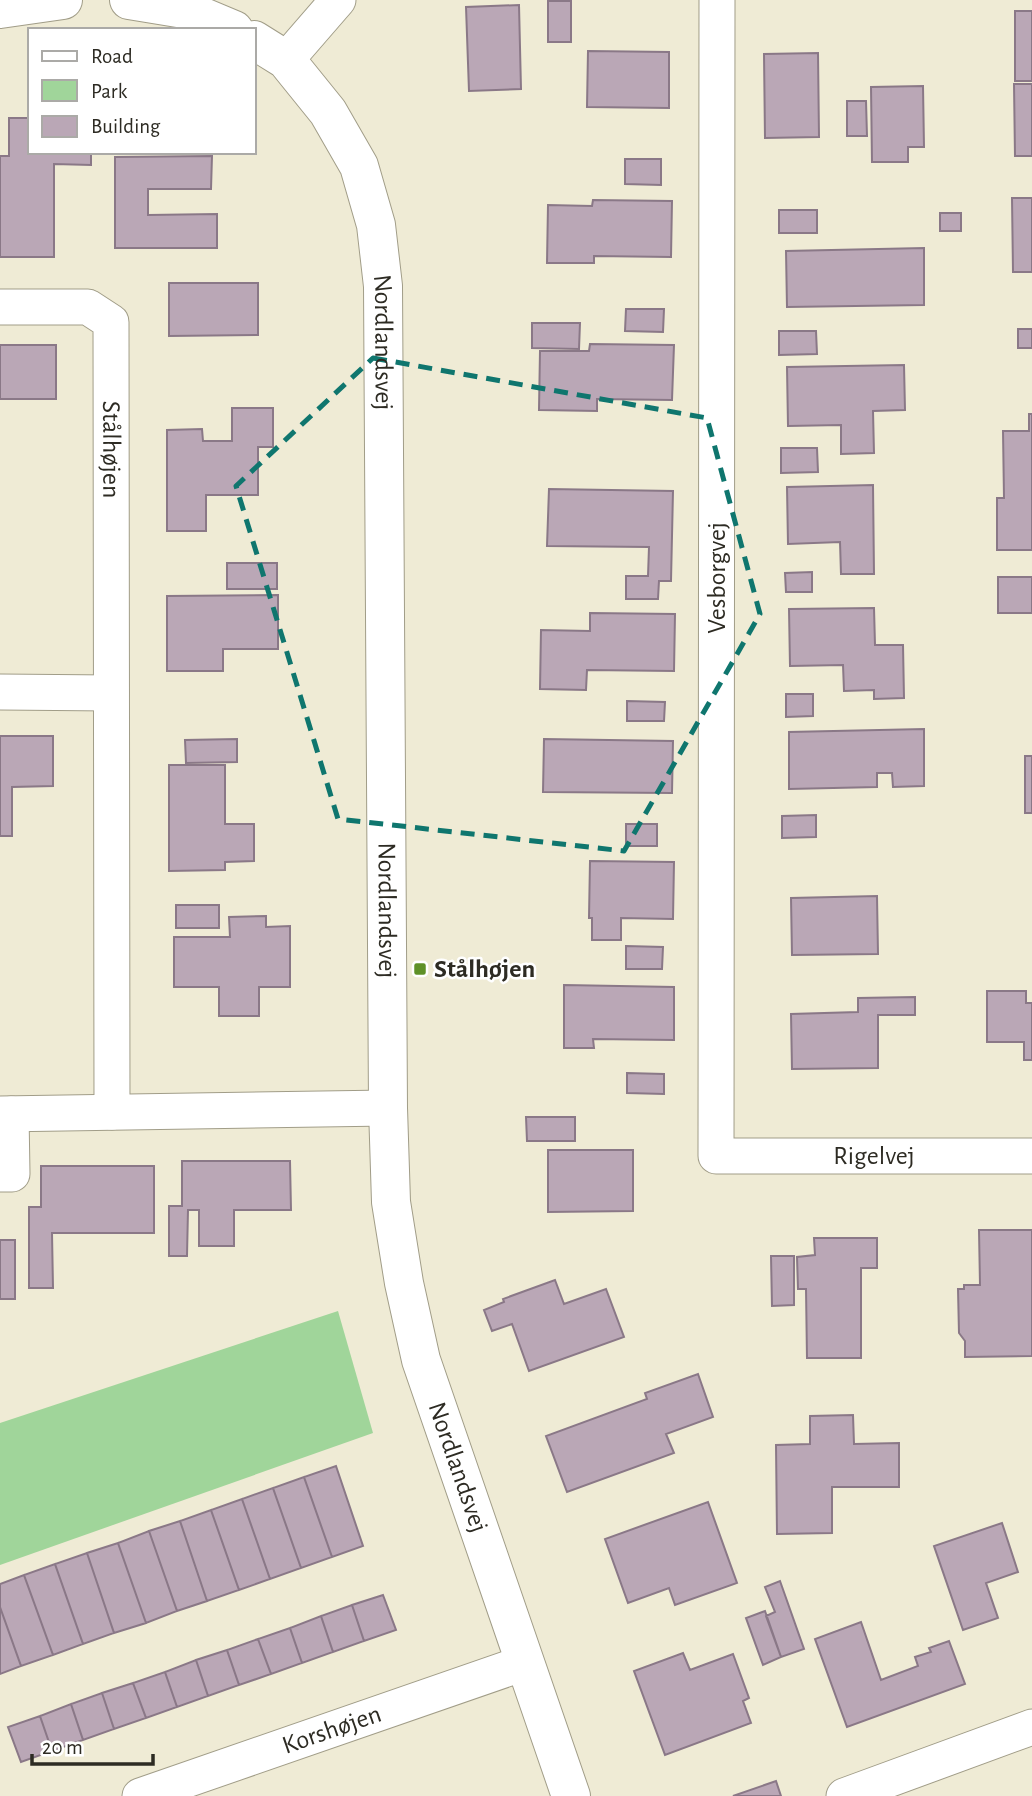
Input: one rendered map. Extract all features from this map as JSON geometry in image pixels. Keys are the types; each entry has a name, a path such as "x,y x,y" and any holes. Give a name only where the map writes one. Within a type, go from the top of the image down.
{"street":[{"path":"0,9 63,0"},
{"path":"129,0 184,9 229,28"},
{"path":"286,60 338,0"},
{"name":"Vesborgvej","path":"716,1156 717,0"},
{"name":"Nordlandsvej","path":"256,41 286,60 328,112 359,166 376,225 383,286 390,1202 421,1360 571,1796"},
{"name":"Stålhøjen","path":"0,307 88,307 111,322 112,1112"},
{"path":"0,692 111,693"},
{"path":"0,1174 12,1174 6,1114 388,1108"},
{"name":"Rigelvej","path":"716,1156 1032,1156"},
{"name":"Korshøjen","path":"140,1796 524,1663"},
{"path":"844,1796 923,1782 1032,1727"}],"highlighted area":[{"path":"373,358 707,418 760,614 624,851 338,819 236,486"}],"green space":[{"path":"338,1311 373,1433 0,1565 0,1423"}],"building":[{"path":"548,1 571,1 571,42 548,42"},
{"path":"519,5 521,89 469,91 466,7"},
{"path":"1015,11 1032,11 1032,81 1015,81"},
{"path":"588,51 669,52 669,108 587,107"},
{"path":"818,53 819,137 765,138 764,54"},
{"path":"1014,84 1032,84 1032,156 1015,156"},
{"path":"923,86 924,147 908,147 908,162 872,162 871,87"},
{"path":"847,101 866,101 867,136 847,136"},
{"path":"9,118 28,118 28,154 91,154 91,165 54,164 54,257 0,257 0,156 9,156"},
{"path":"212,156 211,189 148,189 148,215 217,214 217,248 115,248 115,157"},
{"path":"625,159 661,159 661,185 625,184"},
{"path":"1012,198 1032,198 1032,272 1013,272"},
{"path":"593,200 672,201 671,257 594,256 594,263 547,263 548,205 592,206"},
{"path":"779,210 817,210 817,233 779,233"},
{"path":"940,213 961,213 961,231 940,231"},
{"path":"924,248 924,305 787,307 786,251"},
{"path":"169,283 258,283 258,335 169,336"},
{"path":"626,309 664,309 663,332 625,331"},
{"path":"532,323 580,323 579,349 532,348"},
{"path":"1018,329 1032,329 1032,348 1018,348"},
{"path":"779,331 816,331 817,354 779,355"},
{"path":"590,344 674,345 672,400 597,399 597,411 539,410 540,351 589,351"},
{"path":"0,345 56,345 56,399 0,399"},
{"path":"904,365 905,410 873,411 874,453 841,454 841,425 788,426 787,367"},
{"path":"232,408 273,408 273,447 258,447 258,495 206,495 206,531 167,531 167,430 202,429 203,441 232,441"},
{"path":"1029,414 1032,414 1032,550 997,550 997,498 1004,498 1003,431 1029,431"},
{"path":"781,448 817,448 818,472 781,473"},
{"path":"873,485 874,574 841,574 840,542 788,544 787,487"},
{"path":"549,489 673,491 671,581 659,581 658,599 626,599 626,576 648,576 649,547 547,546"},
{"path":"227,563 277,563 277,589 227,589"},
{"path":"812,572 812,592 786,592 785,573"},
{"path":"998,577 1032,577 1032,613 998,613"},
{"path":"278,595 278,649 223,649 223,671 167,671 167,596"},
{"path":"874,608 875,645 903,645 904,698 874,699 874,690 844,691 843,665 790,666 789,609"},
{"path":"590,613 675,614 674,671 587,670 586,690 540,689 541,630 590,631"},
{"path":"786,694 813,694 813,716 786,717"},
{"path":"627,701 665,702 664,721 627,721"},
{"path":"924,729 924,786 893,787 892,773 877,773 877,787 789,789 789,732"},
{"path":"0,736 53,736 53,786 12,787 12,836 0,836"},
{"path":"237,739 237,762 186,763 185,740"},
{"path":"544,739 673,741 672,793 543,792"},
{"path":"1025,756 1032,756 1032,813 1025,813"},
{"path":"169,765 225,765 225,824 254,824 254,861 225,862 225,870 169,871"},
{"path":"816,815 816,837 782,838 782,816"},
{"path":"626,824 657,824 657,846 626,846"},
{"path":"590,861 674,862 673,919 621,918 621,940 592,940 592,918 589,918"},
{"path":"877,896 878,954 792,955 791,898"},
{"path":"176,905 219,905 219,928 176,928"},
{"path":"266,916 266,927 290,926 290,987 259,987 259,1016 219,1016 219,987 174,987 174,937 230,937 229,917"},
{"path":"626,946 663,947 662,969 626,969"},
{"path":"564,985 674,987 674,1040 593,1039 594,1048 564,1048"},
{"path":"987,991 1026,991 1026,1003 1032,1003 1032,1060 1024,1060 1024,1042 987,1042"},
{"path":"915,997 915,1015 878,1015 878,1068 792,1069 791,1014 858,1012 858,998"},
{"path":"627,1073 664,1074 664,1094 627,1093"},
{"path":"526,1117 575,1117 575,1141 527,1141"},
{"path":"548,1150 633,1150 633,1211 548,1212"},
{"path":"182,1161 290,1161 291,1210 234,1210 234,1246 199,1246 199,1210 188,1210 187,1256 169,1256 169,1206 182,1206"},
{"path":"41,1166 154,1166 154,1233 52,1233 53,1288 29,1288 29,1207 41,1207"},
{"path":"979,1230 1032,1230 1032,1356 965,1357 965,1341 959,1333 958,1289 964,1289 964,1285 980,1285"},
{"path":"814,1238 877,1238 877,1268 861,1268 861,1358 807,1358 806,1289 798,1289 797,1257 815,1255"},
{"path":"0,1240 15,1240 15,1299 0,1299"},
{"path":"771,1256 794,1256 794,1305 772,1306"},
{"path":"555,1280 564,1304 606,1289 624,1337 529,1371 512,1324 492,1331 484,1310 504,1302 503,1299"},
{"path":"698,1374 713,1417 666,1434 674,1453 567,1492 546,1436 647,1399 645,1393"},
{"path":"853,1415 854,1444 899,1443 899,1487 832,1487 832,1533 777,1534 776,1445 810,1444 810,1416"},
{"path":"336,1466 363,1546 332,1557 304,1477"},
{"path":"304,1477 332,1557 301,1568 273,1488"},
{"path":"273,1488 301,1568 270,1579 242,1499"},
{"path":"242,1499 270,1579 239,1590 211,1510"},
{"path":"708,1502 737,1583 675,1605 669,1588 628,1603 605,1539"},
{"path":"211,1510 239,1590 207,1601 180,1521"},
{"path":"180,1521 207,1601 177,1611 149,1531"},
{"path":"1002,1523 1018,1572 986,1583 998,1618 963,1630 934,1546"},
{"path":"149,1531 177,1611 146,1623 118,1543"},
{"path":"118,1543 146,1623 114,1633 87,1553"},
{"path":"87,1553 114,1633 83,1644 55,1564"},
{"path":"55,1564 83,1644 53,1655 24,1575"},
{"path":"24,1575 53,1655 21,1666 0,1607 0,1584"},
{"path":"780,1581 804,1649 781,1657 766,1616 775,1612 765,1587"},
{"path":"383,1595 396,1630 364,1641 352,1605"},
{"path":"352,1605 364,1641 333,1652 321,1616"},
{"path":"0,1607 21,1666 0,1674"},
{"path":"765,1611 781,1657 763,1665 746,1618"},
{"path":"321,1616 333,1652 302,1663 290,1628"},
{"path":"861,1622 881,1680 918,1666 915,1657 931,1652 929,1648 949,1641 965,1684 847,1727 815,1639"},
{"path":"290,1628 302,1663 271,1674 258,1639"},
{"path":"258,1639 271,1674 239,1685 227,1650"},
{"path":"227,1650 239,1685 208,1696 196,1660"},
{"path":"683,1653 690,1670 733,1654 749,1698 743,1701 751,1723 665,1755 634,1671"},
{"path":"196,1660 208,1696 177,1707 165,1672"},
{"path":"165,1672 177,1707 146,1718 133,1683"},
{"path":"133,1683 146,1718 114,1729 102,1693"},
{"path":"102,1693 114,1729 83,1740 71,1704"},
{"path":"71,1704 83,1740 52,1751 40,1716"},
{"path":"40,1716 52,1751 21,1762 8,1727"},
{"path":"776,1781 781,1796 733,1796"}],"place":[{"name":"Stålhøjen","path":"420,969"}]}
